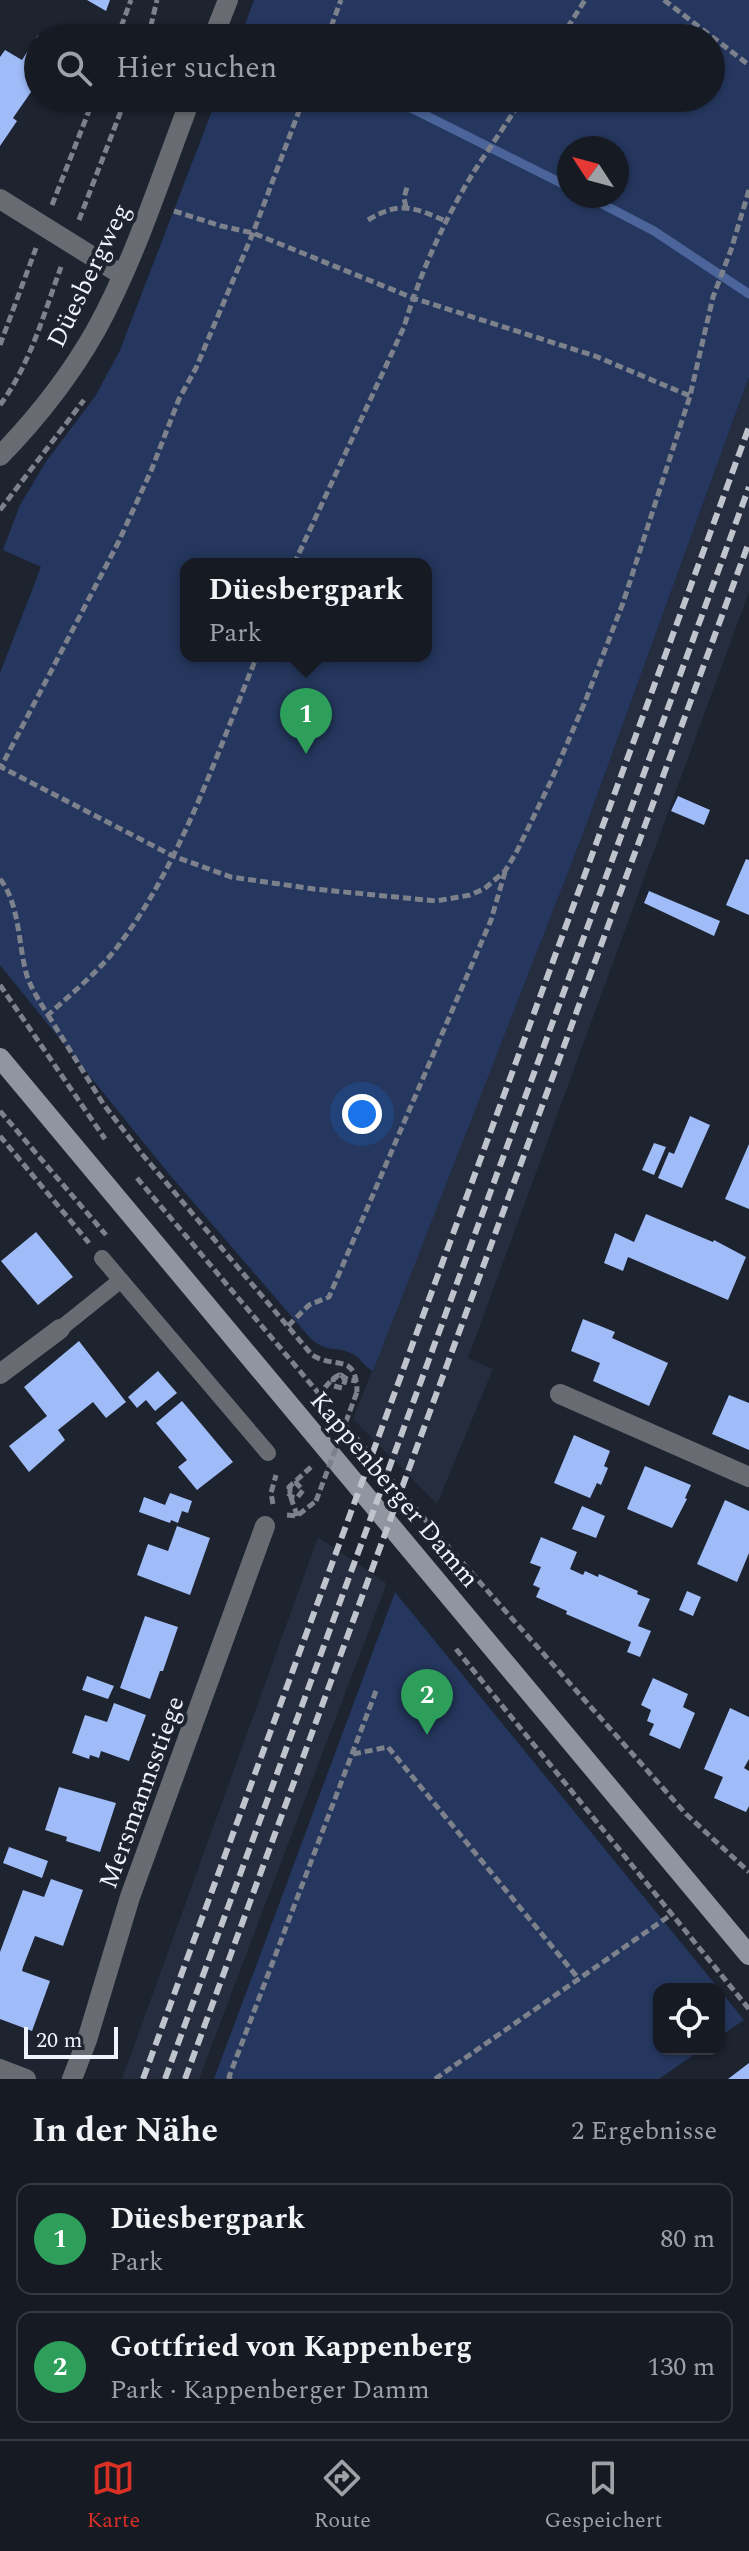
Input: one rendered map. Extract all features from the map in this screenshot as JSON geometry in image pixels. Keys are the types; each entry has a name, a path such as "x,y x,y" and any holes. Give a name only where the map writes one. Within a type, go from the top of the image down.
{"main road":[{"name":"Kappenberger Damm","path":"0,1058 749,1955"}],"street":[{"path":"219,24 228,0"},
{"name":"Düesbergweg","path":"0,456 34,419 73,367 94,332 122,275 186,112"},
{"path":"0,199 122,275"},
{"path":"0,1374 60,1329"},
{"path":"560,1394 749,1477"},
{"name":"Mersmannsstiege","path":"72,2079 87,2040 130,1897 265,1526"},
{"path":"0,2069 26,2079"}],"lane":[{"path":"102,1258 271,1459"},
{"path":"60,1329 121,1280"}],"path":[{"path":"122,24 131,0"},
{"path":"151,24 157,0"},
{"path":"332,24 341,0"},
{"path":"570,24 585,0"},
{"path":"664,0 695,24"},
{"path":"725,47 749,65"},
{"path":"299,112 253,233 123,533 1,768 173,856 212,872 247,880 436,901 470,895 484,889 505,871"},
{"path":"297,558 404,327 413,298 448,222 474,172 514,112"},
{"path":"406,207 404,198 407,187"},
{"path":"288,1326 309,1305 329,1297 491,920 505,871 551,781 585,702 623,603 690,396 713,297 749,190"},
{"path":"151,203 253,233 413,298 595,356 690,396"},
{"path":"368,220 387,208 406,207 448,222"},
{"path":"0,510 9,501"},
{"path":"48,1015 92,976 122,941 173,856 254,662"},
{"path":"0,879 10,896 27,976 36,996 114,1118 312,1355 328,1362 345,1363 356,1373 357,1392 316,1501 297,1516 287,1516 273,1504 271,1493 276,1474 271,1459"},
{"path":"0,985 113,1148"},
{"path":"0,1136 102,1258"},
{"path":"133,1172 465,1565 686,1814 749,1872"},
{"path":"328,1385 335,1377 339,1375 343,1377 345,1384 338,1389 332,1383 333,1379 336,1376 341,1375 347,1380 357,1381"},
{"path":"297,1516 293,1499 290,1496 288,1490 291,1485 296,1483 303,1490 301,1495 297,1498 292,1497 288,1493 289,1487 299,1479"},
{"path":"231,2079 229,2077 376,1691"},
{"path":"352,1754 388,1747 578,1978"},
{"path":"566,1786 749,2009"},
{"path":"435,2079 698,1894"}],"shaded area":[{"path":"254,0 749,0 749,377 583,834 373,1371 353,1354 327,1348 310,1338 169,1174 0,965 0,673 41,567 3,550 20,505 45,463 96,395 120,350 212,112 725,112 725,24 245,24"},
{"path":"749,377 749,592 468,1358 493,1369 437,1504 353,1419 583,834"},
{"path":"318,1537 386,1583 384,1591 199,2079 122,2079"},
{"path":"395,1592 714,1983 653,1983 653,2055 693,2055 659,2079 214,2079"},
{"path":"725,1996 744,2020 725,2033"}],"building":[{"path":"87,0 110,0 106,11"},
{"path":"5,50 22,60 24,57 24,102 13,118 17,121 0,146 0,57"},
{"path":"678,796 710,810 704,825 671,811"},
{"path":"746,859 749,860 749,915 726,905"},
{"path":"649,891 720,921 714,936 644,903"},
{"path":"690,1116 710,1125 682,1188 658,1178 669,1152 674,1154"},
{"path":"654,1143 666,1147 654,1175 642,1170"},
{"path":"749,1144 749,1209 725,1199"},
{"path":"646,1214 714,1240 746,1257 728,1300 628,1257 623,1271 604,1263 615,1233 634,1242"},
{"path":"36,1232 73,1277 38,1305 1,1261"},
{"path":"583,1319 615,1332 612,1338 668,1363 649,1406 593,1381 600,1363 571,1351"},
{"path":"79,1341 126,1402 106,1418 93,1402 58,1430 65,1440 29,1472 9,1446 47,1416 24,1387"},
{"path":"158,1371 177,1393 155,1411 146,1400 137,1408 128,1397"},
{"path":"729,1395 749,1403 749,1450 712,1434"},
{"path":"182,1401 233,1462 197,1490 178,1467 187,1460 156,1423"},
{"path":"574,1435 610,1451 604,1466 608,1468 601,1485 597,1483 590,1498 554,1483"},
{"path":"645,1466 691,1485 672,1528 627,1509"},
{"path":"170,1493 192,1501 188,1513 182,1511 178,1523 139,1512 144,1497 165,1505"},
{"path":"725,1500 749,1511 749,1553 737,1582 697,1564"},
{"path":"582,1506 605,1516 596,1538 572,1529"},
{"path":"177,1526 210,1538 190,1595 137,1575 148,1544 168,1551"},
{"path":"541,1537 577,1552 570,1569 583,1575 585,1571 598,1577 599,1574 650,1599 638,1626 651,1631 640,1657 627,1652 631,1642 566,1614 567,1611 536,1597 540,1588 533,1585 541,1567 530,1563"},
{"path":"687,1591 701,1597 693,1616 679,1610"},
{"path":"145,1616 178,1627 150,1699 120,1688"},
{"path":"87,1676 114,1686 108,1699 82,1690"},
{"path":"653,1678 688,1694 683,1707 695,1713 680,1749 649,1735 654,1724 647,1721 651,1710 641,1705"},
{"path":"114,1703 146,1715 129,1761 101,1751 99,1758 90,1755 89,1759 72,1753 85,1715 107,1722"},
{"path":"730,1708 749,1717 749,1759 744,1768 749,1771 749,1806 746,1812 714,1798 723,1777 704,1769"},
{"path":"59,1787 116,1803 100,1852 66,1841 67,1837 45,1830"},
{"path":"9,1847 48,1861 42,1878 3,1863"},
{"path":"51,1879 83,1890 63,1946 35,1936 23,1967 22,1971 50,1981 32,2031 0,2019 0,1952 23,1890 44,1897"},
{"path":"749,2063 749,2079 728,2079"}],"waterway":[{"path":"419,112 557,181"},
{"path":"610,208 654,231 749,294"}],"railway":[{"path":"143,2079 749,427"},
{"path":"165,2079 749,487"},
{"path":"185,2079 749,542"}],"place":[{"name":"Düesbergpark","path":"306,754"},
{"name":"Gottfried von Kappenberg","path":"427,1735"}]}
